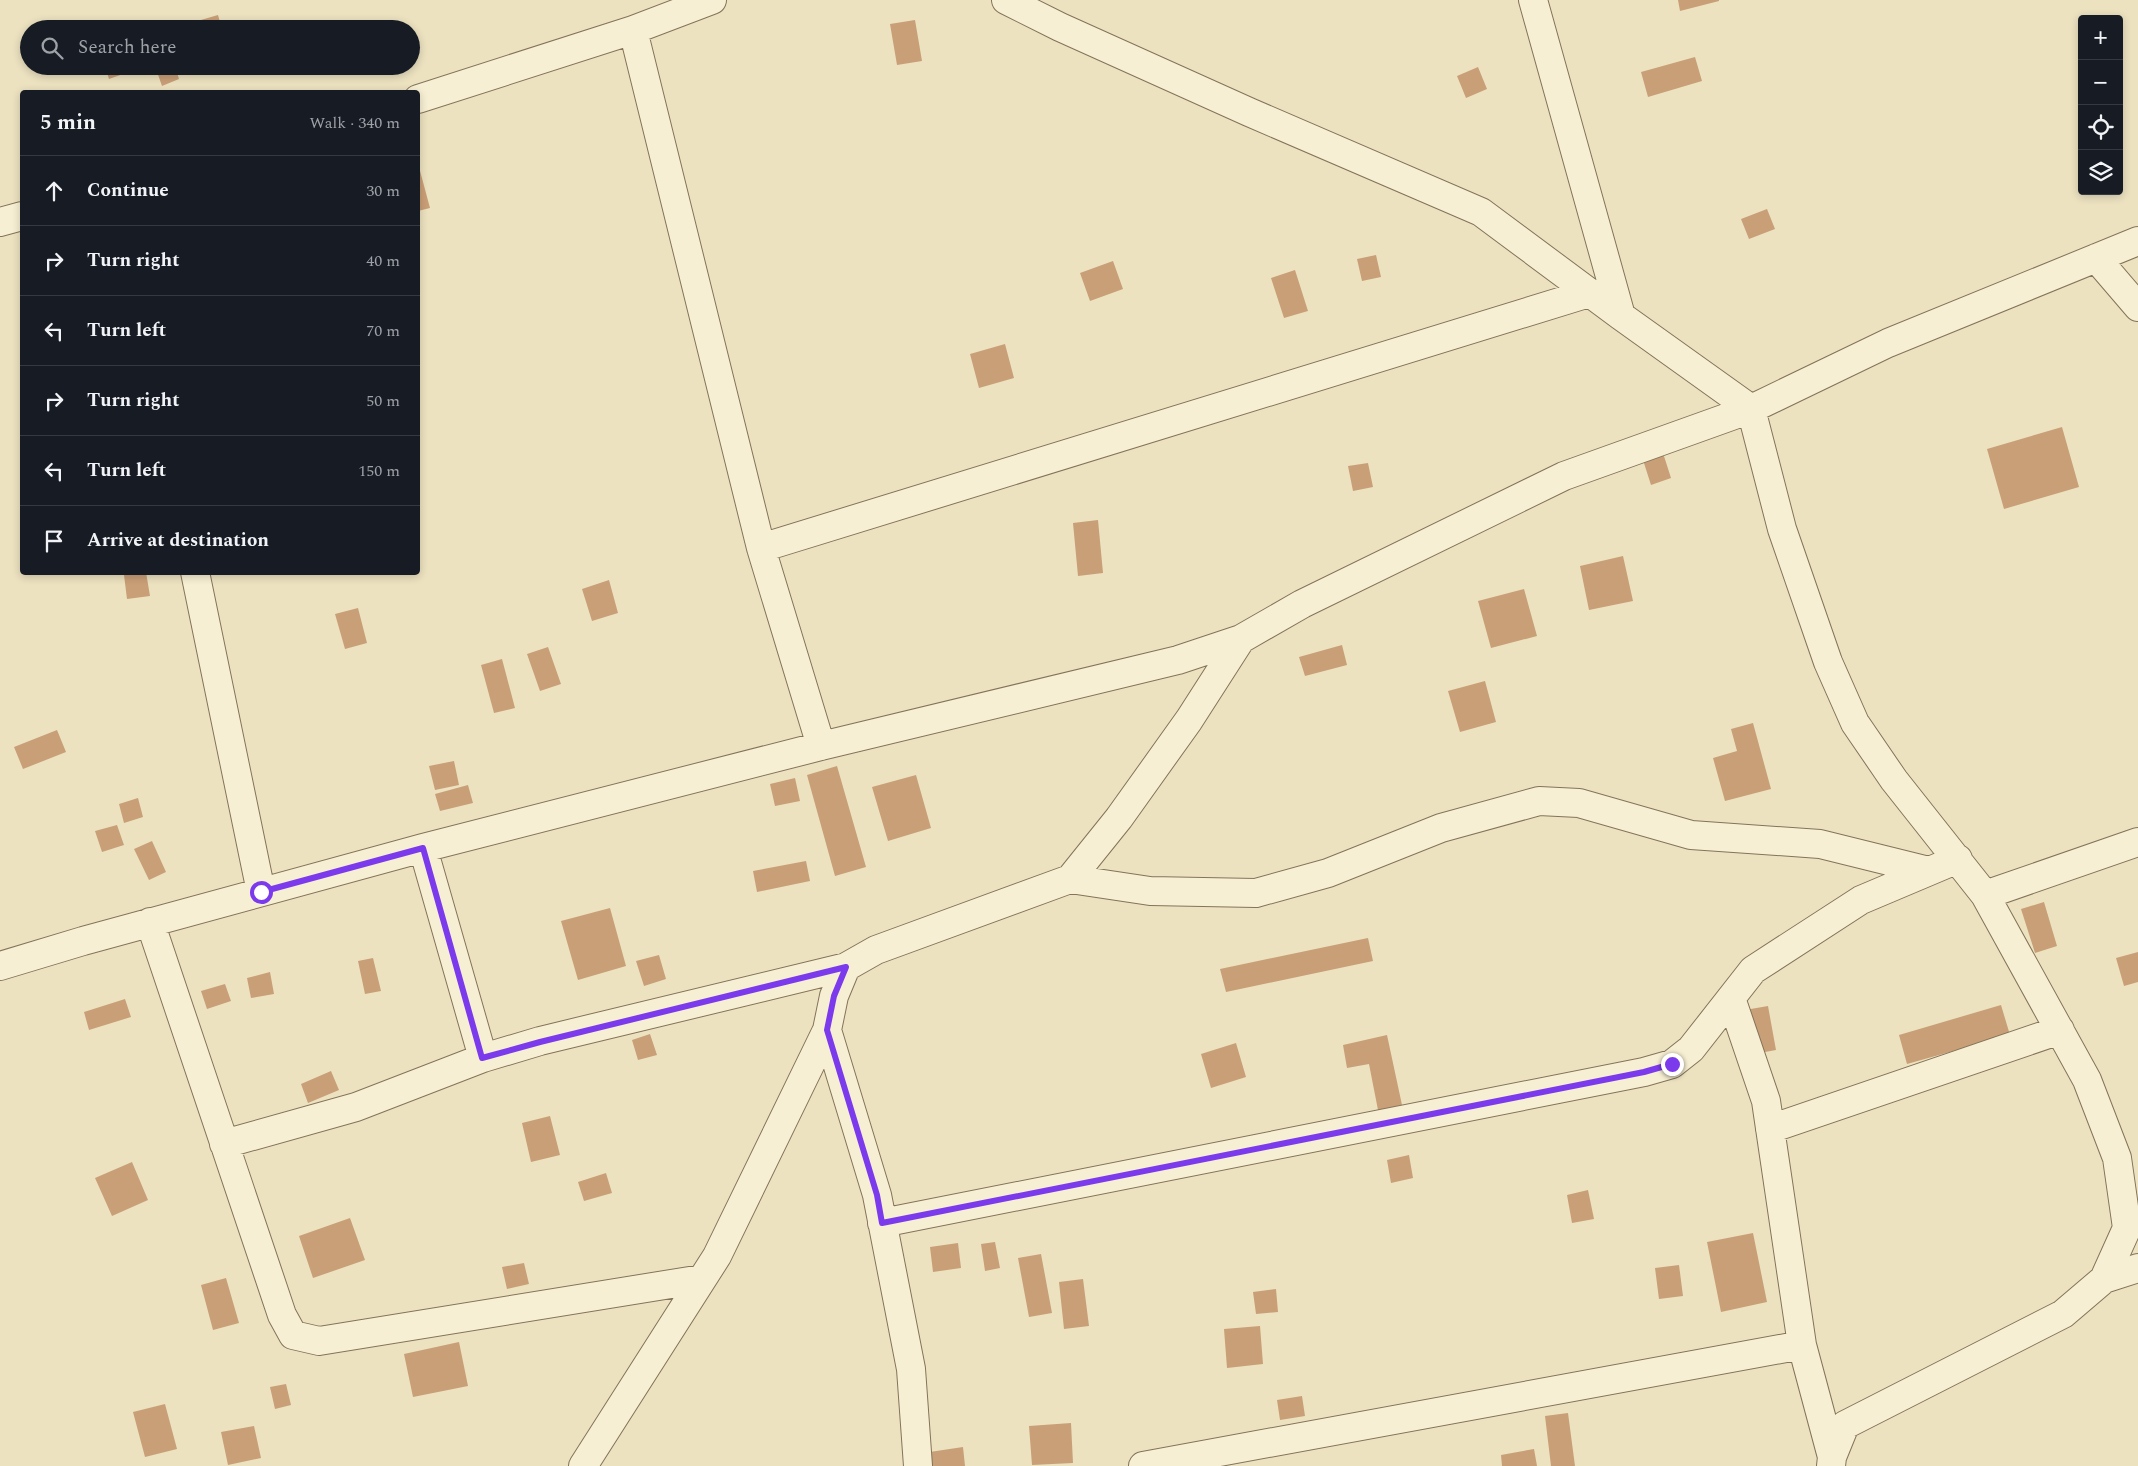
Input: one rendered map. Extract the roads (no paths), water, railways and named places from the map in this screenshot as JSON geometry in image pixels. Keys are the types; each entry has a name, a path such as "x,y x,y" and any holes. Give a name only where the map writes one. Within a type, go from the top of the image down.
{"street":[{"path":"420,98 633,30 712,0"},
{"path":"1006,0 1060,27 1231,104 1481,212 1589,293 1751,409 1782,529 1828,662 1855,723 1894,780 1985,895 2088,1080 2117,1158 2126,1228 2104,1279"},
{"path":"1533,0 1621,316"},
{"path":"633,30 761,548 821,746"},
{"path":"0,222 20,217"},
{"path":"0,966 150,922 423,848 821,746 1178,660 1241,639 1302,604 1564,476 1751,409 1888,343 2138,240"},
{"path":"2096,258 2138,307"},
{"path":"761,548 1589,293"},
{"path":"196,575 261,892"},
{"path":"1070,879 1119,818 1189,720 1241,639"},
{"path":"224,1144 356,1107 482,1058 846,967 876,950 1070,879 1150,891 1256,893 1328,873 1441,828 1539,801 1579,803 1691,835 1820,844 1929,871"},
{"path":"1985,895 2138,842"},
{"path":"423,848 482,1058"},
{"path":"882,1223 1644,1072 1672,1064 1691,1050 1753,970 1861,900 1958,859"},
{"path":"150,922 282,1315 293,1335 319,1341 702,1279"},
{"path":"583,1466 717,1256 827,1030 834,996 846,967"},
{"path":"1731,998 1766,1101 1802,1345 1831,1461"},
{"path":"827,1030 877,1195 911,1369 918,1466"},
{"path":"1770,1129 2060,1030"},
{"path":"1831,1461 1845,1425 2063,1314 2104,1279 2138,1268"},
{"path":"1143,1466 1802,1345"}]}
